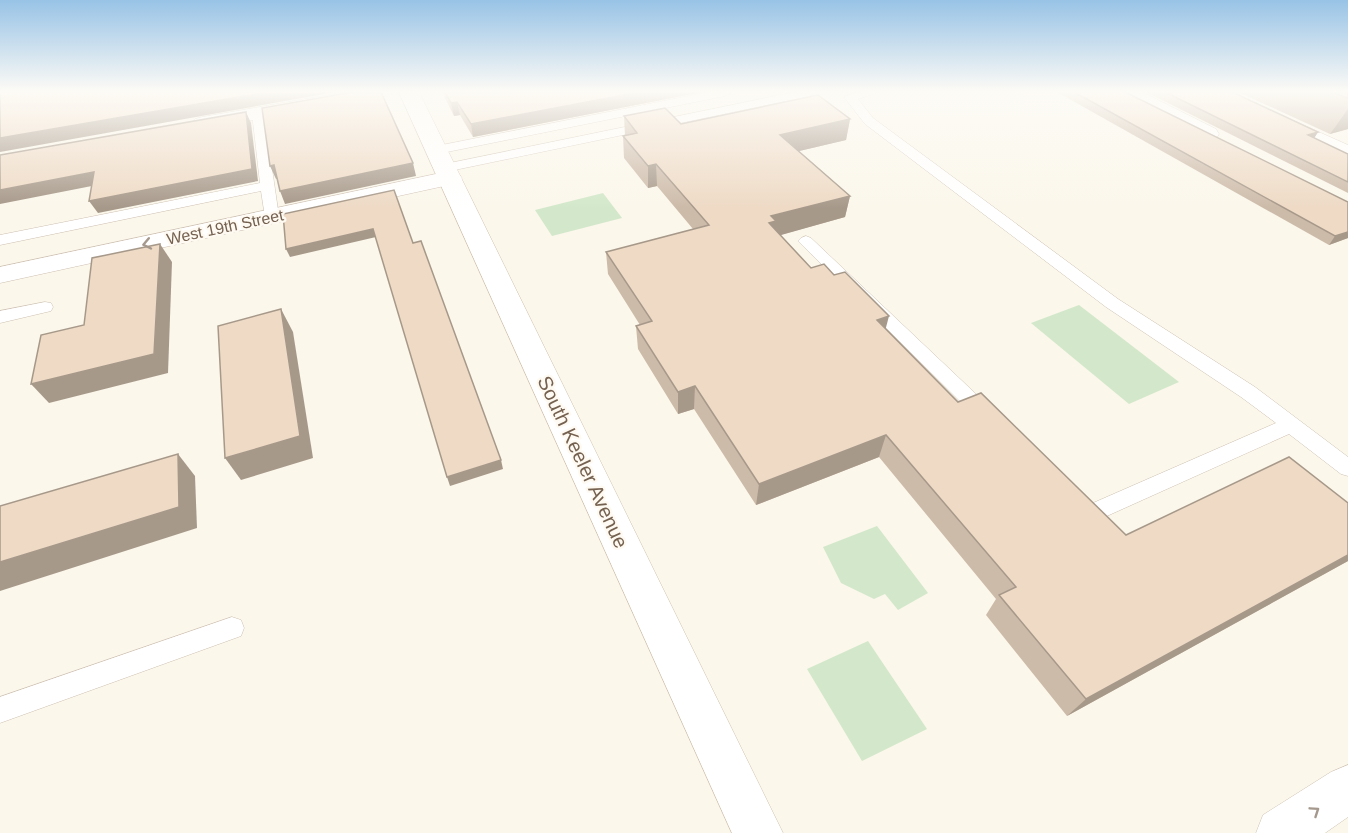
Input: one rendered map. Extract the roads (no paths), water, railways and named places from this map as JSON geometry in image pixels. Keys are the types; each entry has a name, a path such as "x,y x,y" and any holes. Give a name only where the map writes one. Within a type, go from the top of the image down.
{"street":[{"name":"South Keeler Avenue","path":"427,131 758,833"},
{"path":"1203,131 1232,146"},
{"name":"West 19th Street","path":"0,275 272,217 444,166"},
{"path":"1281,833 1348,789"}],"lane":[{"path":"260,131 272,217"},
{"path":"444,166 577,131"},
{"path":"444,166 618,131"},
{"path":"882,131 1112,303 1248,392 1348,468"},
{"path":"1307,131 1348,150"},
{"path":"0,240 267,186"},
{"path":"806,241 997,425"},
{"path":"0,317 45,307"},
{"path":"1064,490 1090,514 1291,424"},
{"path":"0,710 232,628"}]}
